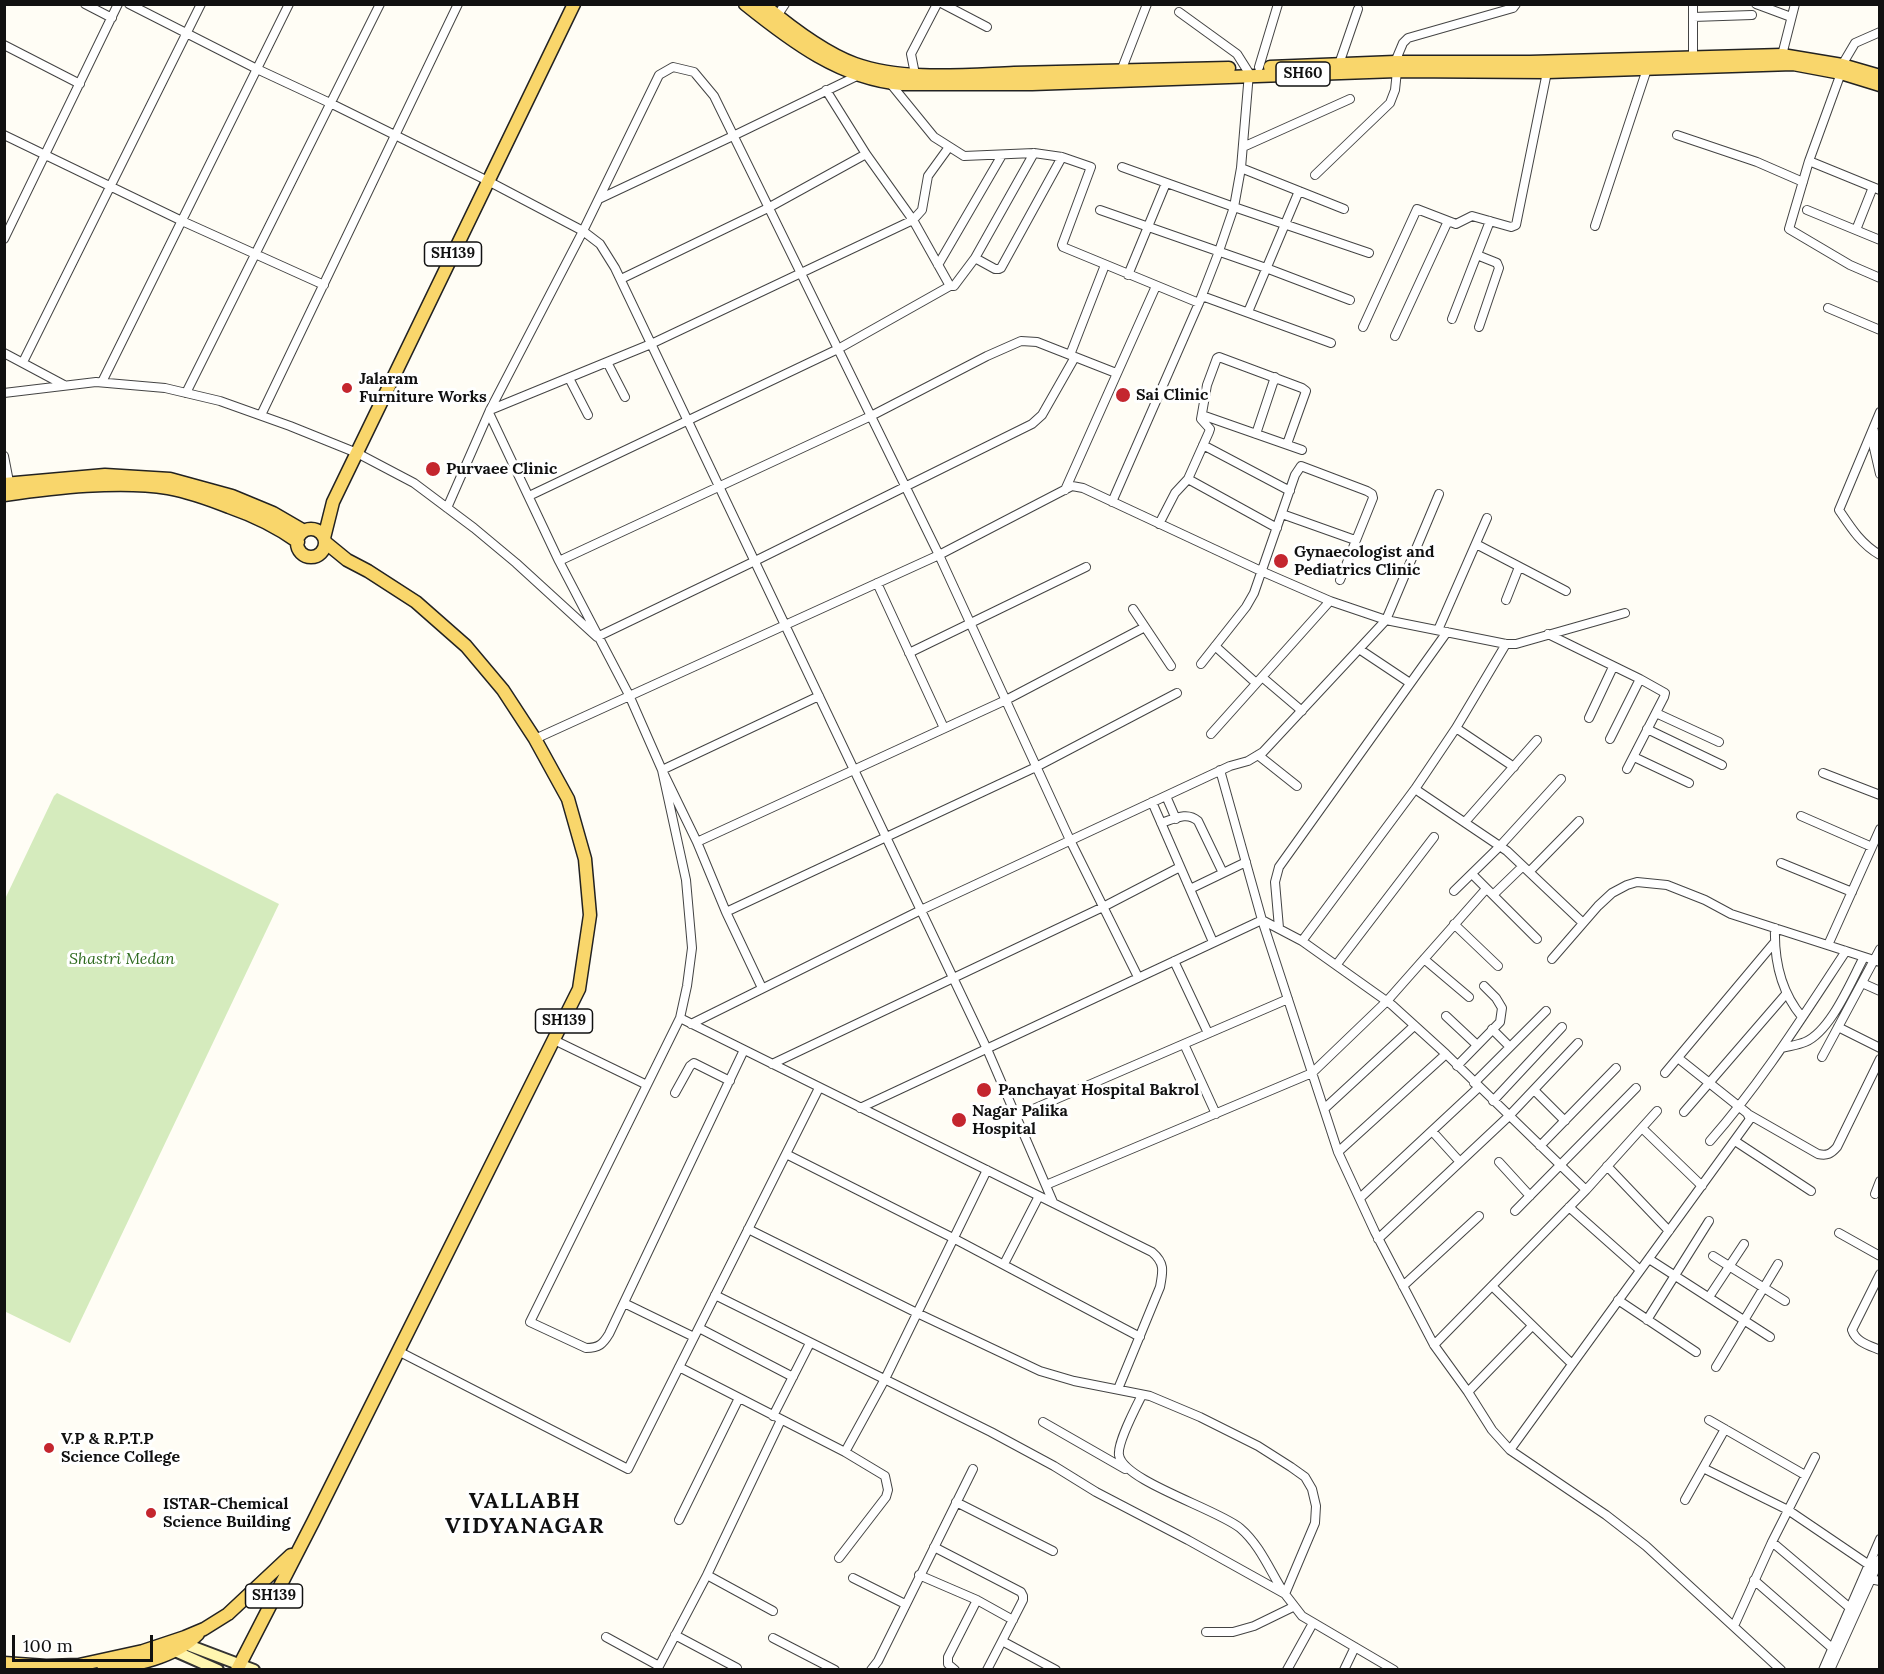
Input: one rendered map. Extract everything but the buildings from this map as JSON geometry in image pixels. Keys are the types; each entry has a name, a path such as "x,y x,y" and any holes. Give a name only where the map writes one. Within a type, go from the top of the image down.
{"main road":[{"name":"SH60","path":"745,4 856,64 897,73 960,75 1252,70 1782,55 1880,76"},
{"name":"SH60","path":"763,4 784,35 835,66 890,83 1032,84 1339,64 1547,72 1793,64 1842,69 1880,85"},
{"name":"SH139","path":"238,1667 313,1522 579,988 590,915 585,860 568,799 535,739 503,690 466,646 416,602 347,560 325,540 333,502 575,5"},
{"path":"8,489 105,475 170,478 232,496 307,530 319,532 325,540 324,549 318,555 310,557 298,548 299,537 307,530"},
{"path":"8,489 119,484 167,488 195,494 257,517 298,542"},
{"name":"SH139","path":"307,530 333,502"},
{"name":"SH139","path":"318,555 347,560"},
{"path":"103,1670 148,1661 204,1629 228,1614 298,1549"},
{"path":"183,1641 238,1667 254,1670"},
{"path":"4,1663 38,1666 79,1665 171,1647 218,1670"}],"street":[{"path":"85,4 112,18"},
{"path":"4,238 7,227 45,156 118,4"},
{"path":"129,4 256,69 488,181 583,231 600,244 621,279 954,979 1017,1116 1053,1203"},
{"path":"23,363 201,4"},
{"path":"102,382 289,4"},
{"path":"186,393 380,4"},
{"path":"261,415 458,4"},
{"path":"774,20 785,4"},
{"path":"915,74 911,54 937,4"},
{"path":"943,4 987,27"},
{"path":"1121,71 1147,4"},
{"path":"1112,502 1200,300 1234,207 1241,168 1252,70 1278,4"},
{"path":"1315,175 1390,103 1395,90 1396,67 1403,43 1408,38 1513,8 1516,4"},
{"path":"1693,4 1693,57"},
{"path":"1756,4 1791,17"},
{"path":"1782,55 1795,4"},
{"path":"1339,64 1358,9"},
{"path":"1179,12 1233,50 1252,70"},
{"path":"1693,17 1752,15"},
{"path":"1880,32 1853,45 1842,69 1809,161 1790,229 1850,265 1880,278"},
{"path":"4,45 80,84"},
{"path":"447,508 489,412 583,231 659,75 673,67 694,72 714,96 906,487 1070,840 1138,977"},
{"path":"1595,225 1647,69"},
{"path":"1363,327 1414,211 1420,209 1456,224 1472,216 1511,226 1516,225 1547,72"},
{"path":"599,199 859,75"},
{"path":"890,83 934,137 964,156 1034,153 1062,157 1088,165 1091,170 1062,247 1156,286 1248,312 1331,343"},
{"path":"826,90 913,220 950,286"},
{"path":"1243,147 1350,99"},
{"path":"4,135 182,221 324,285"},
{"path":"1677,135 1757,162 1803,182"},
{"path":"489,412 651,344 913,220 922,210 928,176 949,147"},
{"path":"529,496 838,349 957,284 975,258 1034,153"},
{"path":"621,279 768,208 867,154"},
{"path":"938,265 1002,154"},
{"path":"975,258 995,269 1001,268 1062,157"},
{"path":"1809,161 1876,189 1856,230"},
{"path":"1122,167 1370,253"},
{"path":"1241,168 1344,209"},
{"path":"1128,275 1166,183"},
{"path":"1248,312 1299,191"},
{"path":"1100,210 1350,300"},
{"path":"1807,210 1880,240"},
{"path":"1395,336 1448,220"},
{"path":"1452,319 1490,221"},
{"path":"1477,255 1497,263 1499,268 1479,327"},
{"path":"597,637 906,487 1037,420 1072,356 1104,266"},
{"path":"1064,490 1156,286"},
{"path":"1828,308 1880,330"},
{"path":"559,561 720,488 1021,341 1037,342 1116,373"},
{"path":"4,353 65,385"},
{"path":"1159,524 1175,493 1188,479 1210,429 1203,421 1202,415 1207,385 1217,358 1275,377 1306,391 1287,444"},
{"path":"607,362 625,397"},
{"path":"1256,434 1275,377"},
{"path":"569,378 588,415"},
{"path":"4,393 102,382 165,388 220,401 357,453 414,483 447,508 516,563 597,637"},
{"path":"489,412 559,561 629,695 762,988"},
{"path":"1880,412 1839,510 1864,544 1880,555"},
{"path":"1202,415 1302,450"},
{"path":"1875,425 1874,448 1880,474"},
{"path":"1203,446 1290,491"},
{"path":"4,456 8,489"},
{"path":"1201,664 1246,607 1254,593 1301,466 1372,494 1373,498 1340,580"},
{"path":"1188,479 1277,528"},
{"path":"535,739 939,555 1064,490 1077,486 1330,601 1386,620 1506,644 1516,644 1625,613"},
{"path":"691,1024 921,910 1220,770 1248,761 1258,755 1386,620 1439,494"},
{"path":"1282,514 1355,540"},
{"path":"1280,928 1275,882 1279,867 1410,683 1443,631 1487,518"},
{"path":"1476,544 1566,591"},
{"path":"909,653 1086,567"},
{"path":"1506,600 1520,567"},
{"path":"877,583 944,728"},
{"path":"1211,734 1330,601"},
{"path":"1133,609 1172,666"},
{"path":"697,842 1006,700 1145,627"},
{"path":"1548,634 1665,693 1627,769"},
{"path":"1302,941 1415,789 1456,728 1506,644"},
{"path":"1215,646 1302,711"},
{"path":"1359,649 1410,683"},
{"path":"1589,718 1613,667"},
{"path":"1610,739 1640,679"},
{"path":"726,912 1036,767 1178,693"},
{"path":"662,770 819,696"},
{"path":"1656,713 1719,742"},
{"path":"1456,728 1514,767"},
{"path":"1647,729 1722,765"},
{"path":"1465,822 1537,740"},
{"path":"1258,755 1297,786"},
{"path":"1634,757 1689,783"},
{"path":"662,770 686,880 692,948 680,1018 530,1322 585,1348 602,1345 744,1050"},
{"path":"1220,770 1262,920 1338,1152 1378,1239 1434,1346 1468,1392 1491,1430 1510,1450 1606,1515 1646,1546 1781,1670"},
{"path":"1823,773 1880,795"},
{"path":"1454,891 1500,846 1561,779"},
{"path":"1415,789 1500,846 1583,923"},
{"path":"1166,796 1176,819"},
{"path":"1152,802 1214,942"},
{"path":"1161,823 1187,815 1193,816 1198,821 1223,873"},
{"path":"1801,816 1872,847"},
{"path":"1493,895 1526,869 1579,820"},
{"path":"1828,945 1880,829"},
{"path":"1337,964 1434,837"},
{"path":"1190,888 1246,862"},
{"path":"1781,863 1852,892"},
{"path":"772,1064 954,979 1180,867"},
{"path":"1472,874 1537,939"},
{"path":"1552,959 1612,893 1637,882 1667,885 1705,900 1731,914 1877,961"},
{"path":"1046,1185 1312,1073 1387,1001 1486,889"},
{"path":"860,1108 1262,920 1302,941 1387,1001 1446,1054 1586,1190"},
{"path":"1454,924 1498,966"},
{"path":"1775,928 1774,943 1779,972 1791,1004 1802,1017"},
{"path":"1665,1073 1774,943"},
{"path":"1822,1057 1862,983 1877,961 1880,949"},
{"path":"1710,1141 1740,1107 1846,951"},
{"path":"1782,1048 1805,1042 1820,1033 1831,1018 1864,957"},
{"path":"1424,958 1469,997"},
{"path":"1174,961 1208,1033"},
{"path":"1862,983 1880,991"},
{"path":"1457,1066 1500,1022 1502,1008 1484,986"},
{"path":"1684,1112 1786,994"},
{"path":"1017,1116 1288,999"},
{"path":"1360,1198 1432,1131 1546,1011"},
{"path":"1446,1016 1477,1045"},
{"path":"680,1018 1160,1258 1162,1276 1160,1287 1118,1389"},
{"path":"1324,1109 1414,1026"},
{"path":"1493,1101 1562,1027"},
{"path":"1838,1027 1880,1048"},
{"path":"1492,1029 1510,1047"},
{"path":"554,1040 647,1085"},
{"path":"1378,1239 1509,1116 1578,1043"},
{"path":"1184,1044 1216,1114"},
{"path":"1338,1152 1446,1054"},
{"path":"1678,1058 1747,1113 1818,1154 1825,1155 1832,1153 1837,1147 1880,1059"},
{"path":"675,1093 694,1063 730,1081"},
{"path":"1540,1146 1616,1068"},
{"path":"398,1350 628,1470 819,1088"},
{"path":"1515,1211 1636,1088"},
{"path":"1534,1090 1565,1121"},
{"path":"1434,1346 1586,1190 1658,1112"},
{"path":"1510,1450 1735,1141 1750,1119 1747,1113"},
{"path":"1642,1128 1702,1186"},
{"path":"1432,1131 1460,1162"},
{"path":"1735,1141 1811,1191"},
{"path":"786,1154 1004,1263 1140,1337"},
{"path":"1499,1162 1530,1196"},
{"path":"1607,1166 1669,1231"},
{"path":"845,1452 885,1379 987,1170"},
{"path":"1875,1194 1880,1181"},
{"path":"1004,1263 1039,1196"},
{"path":"1569,1207 1640,1270"},
{"path":"1403,1287 1479,1216"},
{"path":"1647,1320 1709,1221"},
{"path":"748,1228 917,1313 1040,1371 1074,1381 1150,1396 1200,1417 1258,1446 1305,1477 1312,1489 1316,1506 1315,1523 1285,1594"},
{"path":"1839,1233 1880,1256"},
{"path":"1709,1298 1744,1244"},
{"path":"1713,1256 1785,1301"},
{"path":"1648,1259 1770,1337"},
{"path":"1716,1366 1778,1264"},
{"path":"1880,1274 1852,1329 1854,1336 1880,1350"},
{"path":"1492,1286 1572,1364"},
{"path":"715,1295 1016,1445 1096,1492 1285,1594"},
{"path":"1618,1300 1696,1352"},
{"path":"624,1303 694,1337"},
{"path":"1468,1392 1532,1326"},
{"path":"699,1328 793,1377"},
{"path":"606,1637 658,1668 706,1575 810,1342"},
{"path":"679,1367 845,1452 885,1476 888,1490 881,1506 839,1558"},
{"path":"1141,1478 1124,1464 1119,1456 1119,1446 1142,1395"},
{"path":"679,1520 739,1398"},
{"path":"1709,1420 1805,1475"},
{"path":"1043,1422 1141,1478 1239,1527 1256,1545 1293,1607 1313,1623 1392,1669"},
{"path":"1685,1500 1725,1429"},
{"path":"1734,1626 1772,1542 1815,1457"},
{"path":"1703,1468 1788,1510 1872,1567"},
{"path":"870,1670 878,1660 973,1469"},
{"path":"956,1503 1053,1551"},
{"path":"1830,1670 1870,1579 1880,1539"},
{"path":"1772,1542 1850,1608"},
{"path":"934,1547 1021,1592 1023,1596 987,1670"},
{"path":"1823,1670 1850,1608 1872,1567 1880,1559"},
{"path":"706,1575 773,1611"},
{"path":"920,1575 977,1600 1013,1620"},
{"path":"853,1578 905,1604"},
{"path":"1870,1579 1880,1581"},
{"path":"1754,1580 1832,1648"},
{"path":"955,1670 948,1664 948,1657 977,1600"},
{"path":"1206,1632 1233,1632 1254,1626 1293,1607"},
{"path":"1287,1670 1313,1623"},
{"path":"675,1635 737,1668"},
{"path":"773,1638 835,1670"},
{"path":"1002,1641 1056,1670"},
{"path":"1344,1670 1355,1647"}],"green space":[{"name":"Shastri Medan","path":"57,793 279,904 70,1343 4,1311 5,899"}],"place":[{"name":"Jalaram Furniture Works","path":"347,388"},
{"name":"Sai Clinic","path":"1123,395"},
{"name":"Purvaee Clinic","path":"433,469"},
{"name":"Gynaecologist and Pediatrics Clinic","path":"1281,561"},
{"name":"Panchayat Hospital Bakrol","path":"984,1090"},
{"name":"Nagar Palika Hospital","path":"959,1120"},
{"name":"V.P & R.P.T.P Science College","path":"49,1448"},
{"name":"ISTAR-Chemical Science Building","path":"151,1513"}],"district":[{"name":"VALLABH VIDYANAGAR","path":"525,1514"}]}
